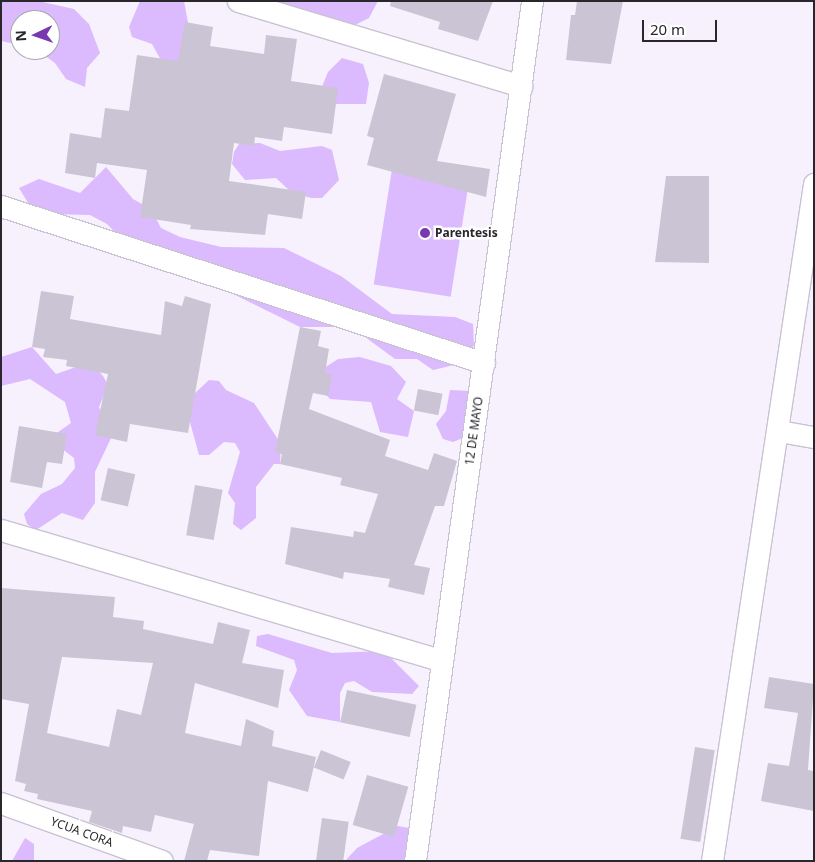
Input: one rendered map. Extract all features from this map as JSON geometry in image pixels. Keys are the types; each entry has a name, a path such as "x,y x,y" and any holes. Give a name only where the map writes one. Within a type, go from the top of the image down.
{"street":[{"path":"238,1 522,86"},
{"name":"12 DE MAYO","path":"415,861 522,86 532,1"},
{"path":"712,861 779,431 814,184"},
{"path":"1,206 484,363"},
{"path":"779,431 814,437"},
{"path":"1,530 442,660"},
{"name":"YCUA CORA","path":"1,804 162,861"}],"shaded area":[{"path":"1,1 38,1 74,9 89,24 100,53 87,68 85,87 66,79 51,60 60,60 60,10 10,10 10,43 1,41"},
{"path":"140,1 184,1 189,28 181,67 162,62 152,44 132,37 129,27"},
{"path":"279,1 378,1 369,18 351,27 313,12 293,13"},
{"path":"342,58 363,64 369,83 366,104 335,104 321,89 328,72"},
{"path":"260,143 280,151 322,146 332,150 339,180 322,198 311,198 291,192 276,178 245,180 232,164 234,152 239,144"},
{"path":"106,167 133,199 151,209 161,228 180,237 221,247 284,248 341,276 392,314 455,317 473,324 474,345 463,363 433,370 417,359 395,359 361,334 342,327 300,327 122,239 107,224 90,215 47,214 30,206 19,188 39,179 80,193"},
{"name":"Parentesis","path":"392,169 469,181 451,297 374,285"},
{"path":"32,347 56,374 76,367 96,368 108,385 99,407 112,436 95,472 95,503 83,520 62,513 36,530 27,524 24,514 41,494 62,484 75,468 74,458 57,445 54,435 71,423 65,402 30,379 1,386 1,357"},
{"path":"360,357 391,366 406,382 397,399 414,411 408,437 380,432 371,402 330,399 323,391 321,370 338,359"},
{"path":"209,380 219,381 226,390 254,403 281,444 280,464 274,464 256,487 256,518 241,530 233,524 235,503 228,493 240,452 235,443 224,442 209,455 199,455 188,415 194,394"},
{"path":"450,390 470,391 463,438 453,442 443,439 436,424 446,411"},
{"path":"268,634 332,653 384,651 419,686 412,694 372,692 354,681 345,683 340,693 340,722 307,716 289,690 297,670 294,660 256,646 257,636"},
{"path":"398,826 409,828 421,861 345,861 357,848"},
{"path":"25,838 34,844 34,861 12,861"}],"building":[{"path":"391,1 493,1 478,41 438,29 440,22 390,6"},
{"path":"577,1 623,1 611,64 566,60 571,15 575,15"},
{"path":"185,22 213,27 210,46 264,54 266,35 297,39 291,81 338,88 332,134 284,127 282,141 255,137 254,146 234,143 229,181 306,192 302,219 268,214 265,235 190,229 191,225 140,217 147,170 97,163 95,178 65,173 70,133 101,138 105,108 129,111 137,55 178,61"},
{"path":"384,74 456,94 437,161 490,169 486,197 367,165 374,138 367,136"},
{"path":"666,176 709,176 709,263 655,262"},
{"path":"41,291 74,296 70,319 161,335 165,301 182,306 185,296 211,304 188,433 130,424 127,442 95,435 108,374 66,366 67,360 43,357 45,349 32,347"},
{"path":"300,327 321,331 318,346 329,349 325,373 332,375 328,396 313,393 309,409 390,440 385,456 428,470 434,453 457,461 444,506 435,506 414,565 430,568 424,595 388,587 390,579 344,572 343,579 285,564 291,527 353,537 354,531 365,533 378,494 340,485 342,478 280,464 282,454 275,452"},
{"path":"418,389 443,394 438,415 414,411"},
{"path":"19,426 67,434 62,464 47,462 42,488 10,482"},
{"path":"108,468 135,474 128,506 101,500"},
{"path":"195,485 223,490 214,540 186,535"},
{"path":"1,588 115,597 113,617 144,621 143,629 213,644 218,622 250,630 242,663 284,670 278,708 195,683 185,733 241,746 246,719 274,731 272,746 316,757 308,792 268,781 259,856 210,850 207,861 184,861 194,824 155,815 151,832 123,826 122,833 89,822 92,811 37,799 38,794 24,791 26,784 15,781 29,704 1,699","holes":["62,657 153,663 141,715 117,709 109,747 47,733"]},
{"path":"769,677 814,684 808,770 814,771 814,811 761,801 768,763 789,766 798,713 764,708"},
{"path":"347,690 416,705 410,737 340,722"},
{"path":"695,747 715,750 700,842 680,839"},
{"path":"321,750 351,762 344,780 314,768"},
{"path":"367,775 408,787 394,837 353,825"},
{"path":"322,818 349,822 343,861 316,861"}],"place":[{"name":"Parentesis","path":"425,233"}]}
